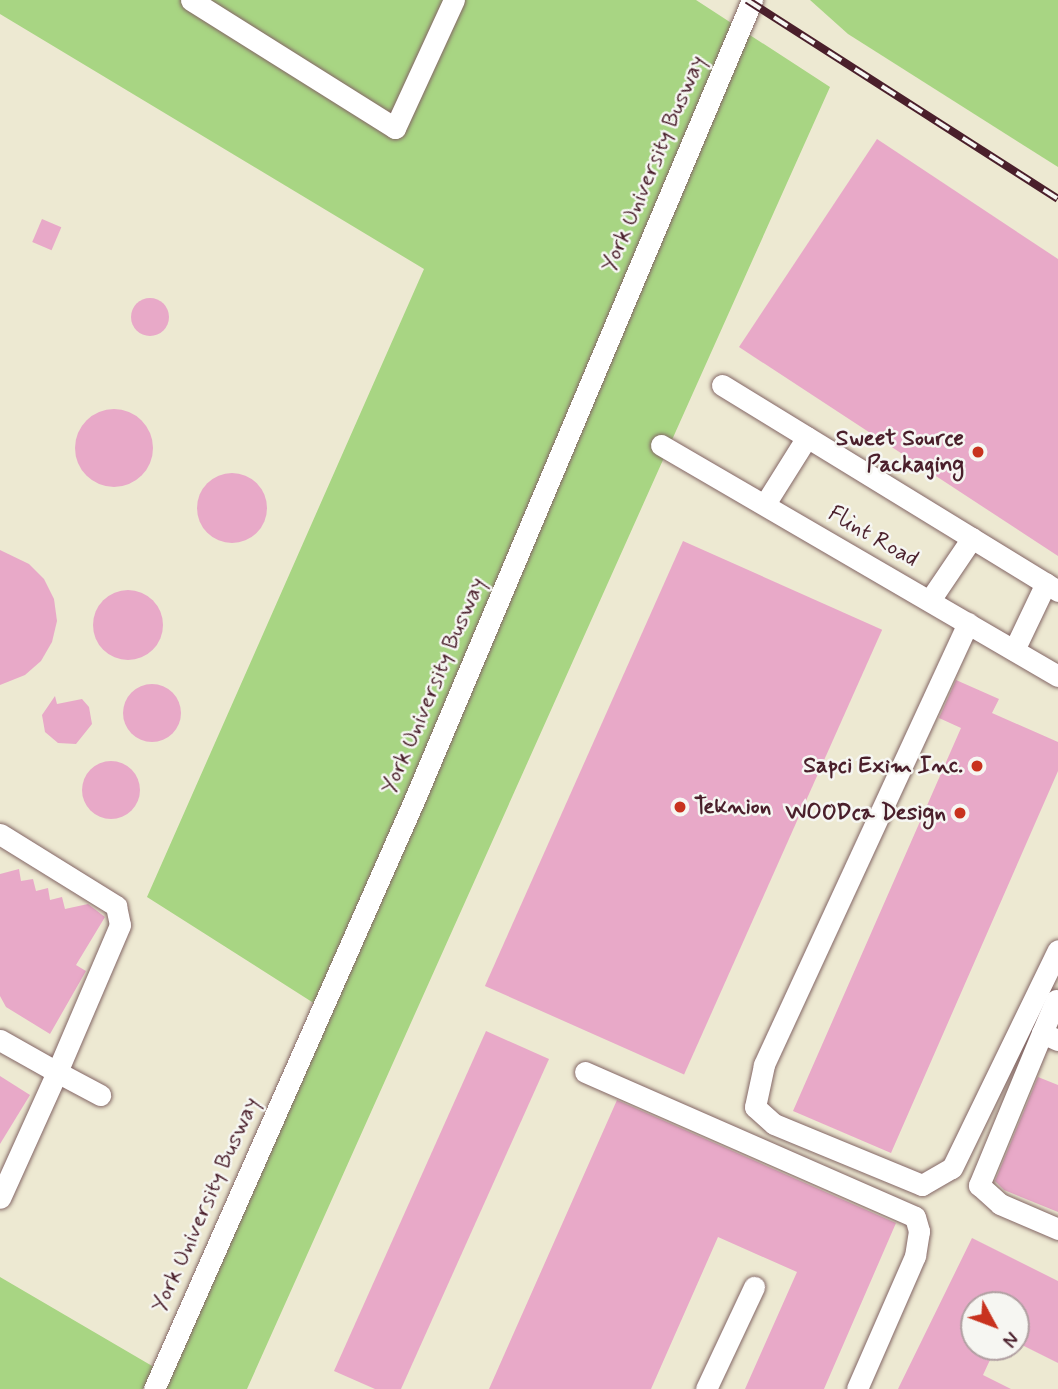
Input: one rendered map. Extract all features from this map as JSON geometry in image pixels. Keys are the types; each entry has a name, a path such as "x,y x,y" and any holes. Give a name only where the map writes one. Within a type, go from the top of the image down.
{"street":[{"path":"191,0 394,128 454,0"},
{"name":"York University Busway","path":"154,1389 416,796 752,0"},
{"path":"722,385 1052,587 1014,650"},
{"path":"765,504 807,437"},
{"name":"Flint Road","path":"661,445 1058,676"},
{"path":"929,600 972,538"},
{"path":"968,623 764,1065 755,1107 774,1124 922,1185 952,1168 1051,997"},
{"path":"0,834 116,906 120,925 0,1198"},
{"path":"1058,950 1051,997 1050,1037 979,1185 1000,1204 1058,1229"},
{"path":"0,1040 100,1095"},
{"path":"585,1072 915,1217 919,1231 915,1256 857,1389"},
{"path":"706,1389 754,1287"}],"green space":[{"path":"0,0 696,0 830,87 247,1389 0,1389 0,1277 159,1370 323,1009 147,897 424,269 0,14"},
{"path":"810,0 1058,0 1058,167 848,34"}],"building":[{"name":"Sweet Source Packaging","path":"877,139 1058,259 1058,556 739,347"},
{"path":"42,219 61,227 52,250 32,242"},
{"path":"150,298 163,304 169,317 163,330 150,336 137,330 131,317 137,304"},
{"path":"114,409 129,412 142,420 150,433 153,448 150,463 142,476 129,484 114,487 99,484 86,476 78,463 75,448 78,433 86,420 99,412"},
{"path":"239,473 252,479 261,488 265,494 265,522 257,533 246,541 225,543 207,533 199,522 197,501 207,483 218,475"},
{"name":"Teknion","path":"683,541 882,630 684,1075 485,986"},
{"path":"0,550 29,564 44,579 54,599 57,621 52,642 41,661 25,675 0,685"},
{"path":"135,590 148,596 157,605 161,611 161,639 153,650 142,658 121,660 103,650 95,639 93,618 103,600 114,592"},
{"path":"956,680 999,699 992,713 1058,742 1058,771 891,1153 793,1111 961,728 939,718"},
{"path":"146,684 158,684 173,692 181,707 181,719 173,734 158,742 146,742 131,734 123,719 123,707 131,692"},
{"path":"55,696 57,704 82,699 89,707 92,724 76,744 58,743 45,732 42,715"},
{"path":"105,761 117,761 132,769 140,784 140,796 132,811 117,819 105,819 90,811 82,796 82,784 90,769"},
{"path":"19,869 21,881 33,879 36,891 48,888 50,900 62,897 65,909 88,904 105,917 76,965 86,971 50,1034 6,1007 0,996 0,874"},
{"path":"486,1031 549,1059 401,1389 375,1389 334,1371"},
{"path":"0,1076 30,1095 0,1144"},
{"path":"1038,1077 1058,1085 1058,1212 1004,1190 995,1181"},
{"path":"617,1100 896,1223 824,1389 745,1389 797,1272 718,1237 651,1389 489,1389"},
{"path":"972,1238 1058,1281 1058,1363 1030,1349 1030,1291 960,1291 960,1361 990,1361 983,1375 1011,1389 898,1389"}],"railway":[{"path":"747,0 1058,199"}],"place":[{"name":"Sweet Source Packaging","path":"978,452"},
{"name":"Sapci Exim Inc.","path":"977,766"},
{"name":"Teknion","path":"680,807"},
{"name":"WOODca Design","path":"960,813"}]}
